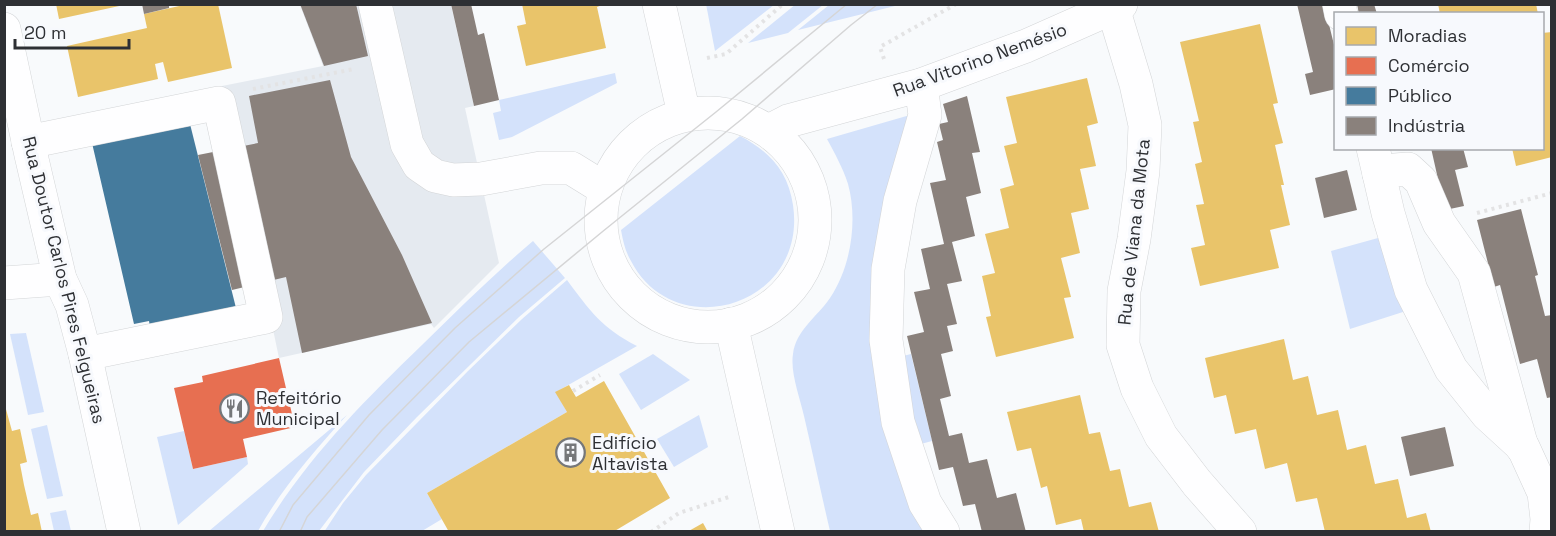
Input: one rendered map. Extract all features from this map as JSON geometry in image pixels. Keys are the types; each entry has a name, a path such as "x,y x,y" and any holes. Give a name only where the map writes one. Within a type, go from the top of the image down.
{"street":[{"path":"375,4 407,144 418,165 435,176 453,180 481,179 541,168 571,168 605,189"},
{"path":"659,4 684,114"},
{"name":"Rua Vitorino Nemésio","path":"769,131 788,121 921,85 1026,46 1117,6"},
{"name":"Rua de Viana da Mota","path":"1117,6 1145,125 1143,171 1124,291 1124,345 1137,388 1161,436 1197,483 1240,531"},
{"name":"Rua Doutor Carlos Pires Felgueiras","path":"4,29 60,279 72,305 85,354 124,531"},
{"path":"921,85 925,115 900,201 888,269 886,340 898,422 925,503 943,531"},
{"path":"28,142 219,103 266,317 85,354"},
{"path":"716,112 742,119 769,131 796,157 809,180 816,206 815,234 808,259 795,283 777,303 758,316 717,327 698,327 669,320 643,306 621,284 607,259 602,232 601,200 610,171 628,147 651,127 684,114 716,112"},
{"path":"1376,161 1395,170 1408,169 1421,181 1439,223 1474,273 1522,447 1544,493 1546,531"},
{"path":"1376,161 1388,213 1411,290 1450,369 1487,414 1522,447"},
{"path":"4,283 60,279"},
{"path":"732,324 778,531"}],"path":[{"path":"673,65 726,54 783,4"},
{"path":"884,60 880,47 956,4"},
{"path":"219,103 246,90 364,67"},
{"path":"1439,223 1551,193"},
{"path":"573,391 600,375"},
{"path":"651,531 679,513 735,495"}],"shaded area":[{"path":"706,4 774,4 774,5 715,51"},
{"path":"796,4 823,5 788,33 748,43"},
{"path":"829,4 899,5 798,30"},
{"path":"300,5 451,5 474,106 465,108 499,263 434,328 431,324 279,358 222,86 323,66"},
{"path":"615,73 617,83 512,137 499,140 493,113 501,111 499,100"},
{"path":"910,115 883,423 895,465 912,505 927,531 830,531 792,361 798,338 825,305 837,286 851,243 852,213 848,184 827,139"},
{"path":"740,136 768,155 776,163 787,182 793,205 792,240 780,268 760,290 734,303 706,307 677,302 651,287 631,261 624,246 621,230"},
{"path":"1378,238 1395,288 1406,311 1350,329 1331,251"},
{"path":"533,241 565,278 519,317 417,417 364,472 319,531 263,531 298,479 357,410 463,305"},
{"path":"567,280 598,318 637,346 556,392 567,412 427,493 442,519 422,531 324,532 343,503 366,475 468,371"},
{"path":"26,333 44,412 28,415 10,334"},
{"path":"653,354 690,380 641,410 619,374"},
{"path":"911,354 932,441 917,445 903,356"},
{"path":"347,415 299,470 258,531 209,531"},
{"path":"699,415 708,447 674,467 657,439"},
{"path":"47,425 63,496 47,499 31,429"},
{"path":"184,431 193,469 247,457 248,464 178,525 157,437"},
{"path":"66,510 71,531 54,531 50,513"}],"building: Moradias":[{"path":"56,4 124,4 124,5 59,19"},
{"path":"188,4 218,4 232,68 168,82 163,62 155,64 158,79 78,97 67,46 147,28 144,14"},
{"path":"522,4 605,4 597,7 606,48 526,66 517,26 526,24"},
{"path":"1438,4 1536,4 1538,12 1440,12"},
{"path":"1260,24 1278,103 1273,104 1283,143 1275,145 1290,225 1270,230 1279,268 1200,286 1191,248 1205,245 1196,205 1204,204 1195,164 1202,162 1193,122 1199,121 1180,42"},
{"path":"1552,32 1552,157 1516,166 1512,150 1544,150 1544,33"},
{"path":"1087,78 1098,123 1087,126 1096,166 1080,169 1089,209 1071,213 1080,253 1061,258 1071,297 1064,298 1074,338 996,357 986,317 991,316 982,276 995,273 985,234 1009,228 1000,189 1014,185 1004,146 1017,143 1006,97"},
{"path":"1284,339 1293,380 1308,376 1317,415 1338,410 1347,450 1366,445 1375,484 1398,479 1407,518 1426,513 1431,532 1325,532 1317,498 1296,502 1287,463 1265,469 1256,429 1235,434 1226,395 1214,398 1205,358"},
{"name":"Edifício Altavista","path":"604,381 670,498 613,532 449,532 427,493 567,412 555,392 569,385 576,397"},
{"path":"1080,395 1089,434 1100,432 1110,471 1120,469 1129,507 1151,502 1159,532 1084,532 1081,519 1056,525 1047,486 1041,488 1031,448 1017,451 1007,412"},
{"path":"4,402 12,431 20,429 27,462 20,464 24,485 31,515 38,513 42,532 4,532"},
{"path":"703,523 708,532 687,532"}],"building: Comércio":[{"name":"Refeitório Municipal","path":"279,358 295,427 243,439 247,457 193,469 174,388 203,382 202,376"}],"building: Público":[{"path":"190,124 238,316 151,333 149,321 134,324 92,143"}],"building: Indústria":[{"path":"142,4 169,4 169,8 144,14"},
{"path":"300,4 356,4 368,56 324,66"},
{"path":"451,4 471,4 478,35 484,33 499,100 474,106"},
{"path":"1297,4 1324,4 1334,45 1334,89 1310,95 1305,74 1313,72"},
{"path":"1357,4 1374,4 1376,12 1359,12"},
{"path":"330,80 351,157 402,255 432,323 302,353 286,277 232,290 198,155 258,143 249,96"},
{"path":"967,96 980,152 972,153 981,193 966,197 975,236 952,242 962,281 947,284 957,324 947,326 953,351 941,354 951,396 940,399 949,436 962,433 969,463 987,459 997,498 1016,493 1026,532 982,532 975,504 963,506 953,467 939,470 907,336 924,332 914,292 930,289 921,249 944,244 930,183 946,180 937,142 943,140 939,124 948,122 943,104"},
{"path":"1431,150 1464,150 1468,167 1455,170 1464,206 1445,210"},
{"path":"1347,170 1357,210 1324,218 1315,178"},
{"path":"1521,209 1538,275 1535,276 1545,316 1552,315 1552,397 1547,398 1537,359 1520,364 1500,285 1494,287 1477,220"},
{"path":"1445,427 1454,466 1410,476 1401,437"}],"tram line":[{"path":"279,532 293,505 369,415 455,328 544,249 847,4"},
{"path":"300,532 307,517 382,430 469,342 742,119 878,4"}],"place":[{"name":"Refeitório Municipal","path":"235,408"},
{"name":"Edifício Altavista","path":"571,453"}]}
